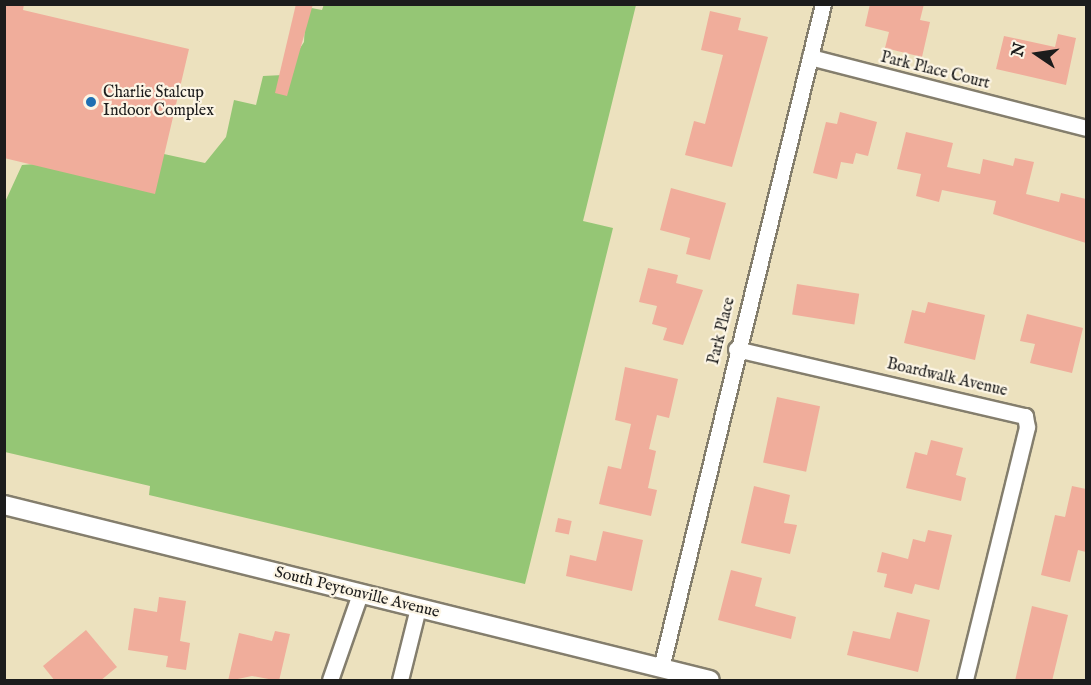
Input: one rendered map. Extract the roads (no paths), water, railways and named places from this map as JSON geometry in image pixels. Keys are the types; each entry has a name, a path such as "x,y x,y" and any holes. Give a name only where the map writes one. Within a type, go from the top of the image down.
{"street":[{"name":"Park Place","path":"661,668 736,349 823,4"},
{"name":"Park Place Court","path":"810,57 1086,128"},
{"name":"Boardwalk Avenue","path":"736,349 1025,416 1027,428 965,681"},
{"name":"South Peytonville Avenue","path":"4,506 710,681"},
{"path":"330,681 360,594"},
{"path":"400,681 418,608"}],"place":[{"name":"Charlie Stalcup Indoor Complex","path":"91,102"}]}
